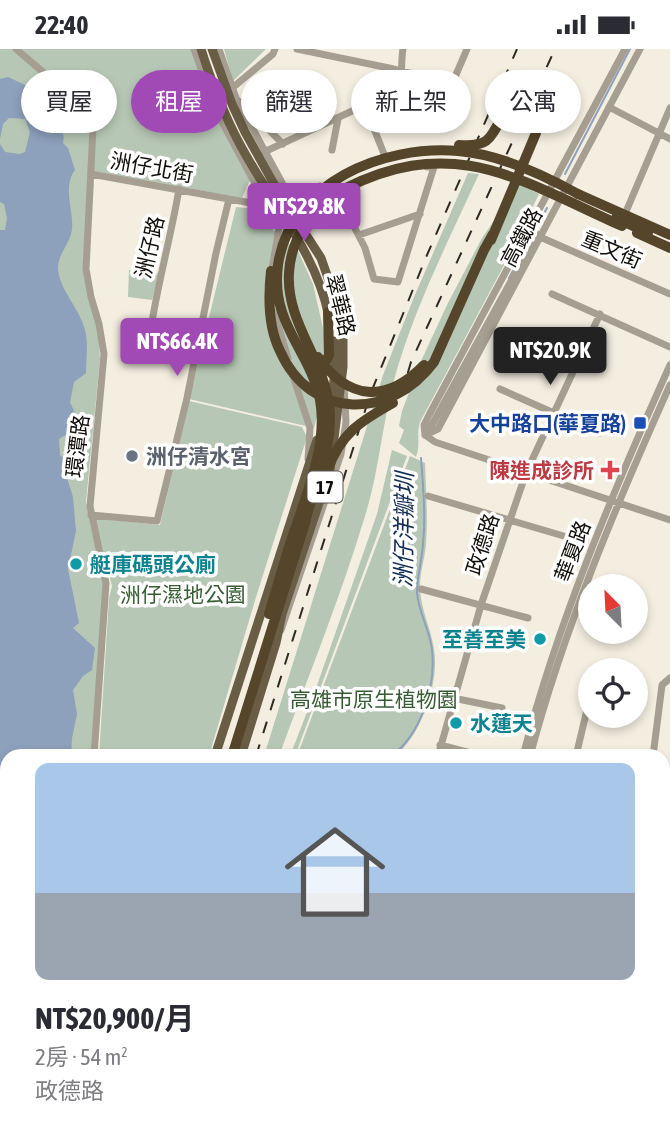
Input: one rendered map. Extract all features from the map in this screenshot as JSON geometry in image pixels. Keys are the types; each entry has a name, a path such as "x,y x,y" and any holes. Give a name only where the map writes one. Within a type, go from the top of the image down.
{"highway":[{"path":"295,316 323,364 345,385 360,391 375,392 391,388 412,376 426,363 442,335 534,132 461,313 437,363 429,376 409,394 367,417 345,437 331,460 305,523"},
{"path":"493,133 481,144 454,145 406,153 357,169 321,189 295,211 277,242 269,287 271,324 282,355 301,381 325,398 348,404 369,404 386,400 410,388 434,362 493,234"},
{"path":"406,153 440,151 478,154 557,182 578,194"},
{"path":"229,749 321,440 319,397 284,320 277,293 278,264 282,247 308,201 362,173 388,163 435,155 457,156 484,160 578,194 663,233 670,247"},
{"path":"328,312 328,358 316,364 305,353 292,329 285,298 284,272 291,239 311,208 324,197 362,176 412,164 459,163 499,171 670,247"},
{"path":"235,749 325,459 330,430 329,406 323,380 295,316 289,289 293,248 303,227 331,197 381,172"},
{"path":"529,183 663,233"},
{"path":"295,226 308,201"}],"main road":[{"name":"翠華路","path":"201,49 211,70"},
{"name":"翠華路","path":"212,49 217,70"},
{"name":"翠華路","path":"227,102 260,161 308,201 295,226"},
{"name":"翠華路","path":"227,107 242,148 279,209 321,258 333,288 343,337 343,367 330,471 282,614 276,643 243,749"},
{"name":"翠華路","path":"217,749 332,394 335,363 328,312 313,265 295,226"}],"street":[{"name":"環潭路","path":"16,49 66,90 88,114 93,128 86,269 100,324 104,354 90,490 91,515 106,583 94,749"},
{"name":"翠華路","path":"194,49 207,70"},
{"name":"翠華路","path":"219,49 220,70"},
{"path":"227,89 274,54 275,49"},
{"path":"297,49 396,70"},
{"path":"401,70 403,49"},
{"path":"458,70 467,49"},
{"name":"高鐵路","path":"425,435 429,415 625,49"},
{"name":"高鐵路","path":"425,435 438,429 540,237 635,49"},
{"name":"高鐵路","path":"565,185 640,49"},
{"name":"翠華路","path":"227,95 236,98 286,190 308,201"},
{"path":"236,98 283,144"},
{"path":"609,107 670,139"},
{"path":"625,214 670,108"},
{"path":"264,152 351,112"},
{"name":"翠華路","path":"227,117 233,146 268,206 295,226 270,296 310,428 307,468"},
{"path":"332,150 338,118"},
{"path":"376,133 384,154"},
{"path":"279,209 308,201 316,188 346,170 384,154 428,149 443,144"},
{"path":"295,226 311,224 339,197 352,188 395,172 434,167 398,282 374,279 359,235 339,197"},
{"name":"洲仔北街","path":"91,174 279,209"},
{"path":"555,180 663,233"},
{"name":"洲仔路","path":"179,189 170,246 152,310 148,349 196,354"},
{"path":"547,197 670,247"},
{"path":"91,515 157,521 229,199"},
{"name":"高鐵路","path":"425,435 431,429 557,201"},
{"path":"359,235 420,213"},
{"name":"重文街","path":"540,237 670,294"},
{"path":"552,293 670,347"},
{"name":"政德路","path":"439,749 481,605 526,473 600,314"},
{"name":"華夏路","path":"615,502 670,365"},
{"name":"華夏路","path":"532,749 585,564 670,386"},
{"path":"500,389 598,433"},
{"path":"425,435 435,442 670,520"},
{"path":"428,496 508,522 566,537"},
{"path":"421,589 528,618"},
{"name":"華夏路","path":"525,749 541,688 575,605"},
{"path":"654,749 662,685 670,678"},
{"path":"453,698 502,708"},
{"path":"578,749 583,728"},
{"path":"440,745 455,749"}],"green space":[{"path":"0,49 192,49 200,70 131,70 131,133 224,133 250,180 242,198 88,170 84,261 99,338 100,359 86,502 103,584 92,749 0,749"},
{"path":"224,49 266,49 244,70 241,70 233,81"},
{"path":"468,173 479,174 432,276 402,353 390,397 370,499 324,636 282,749 266,749 383,375"},
{"path":"519,184 539,194 420,422 416,457 399,443 404,430 399,426 402,411 421,361 448,303 482,238"},
{"path":"236,207 262,210 272,229 298,251 313,284 328,365 314,428 189,399"},
{"path":"129,270 159,273 152,300 128,297"},
{"name":"洲仔濕地公園","path":"189,401 302,427 307,437 211,749 99,749 112,586 94,518 160,525"},
{"path":"392,450 407,456 298,749 293,749 314,694 377,514"},
{"name":"高雄市原生植物園","path":"410,456 425,463 427,534 420,586 433,641 435,662 426,707 413,735 402,749 300,749"}],"water":[{"path":"8,77 21,83 21,119 9,118 3,124 0,139 0,79"},
{"path":"30,133 63,133 63,143 68,148 75,170 69,184 72,229 58,270 63,287 81,318 86,335 86,373 74,382 70,402 75,413 86,420 59,439 60,455 74,467 67,478 73,497 76,531 68,569 79,623 73,628 95,648 92,670 83,676 73,690 77,714 71,749 0,749 0,230 5,230 7,218 4,204 0,202 0,144 5,152 25,152"}],"waterway":[{"name":"洲仔洋瓣圳","path":"565,174 630,49"},
{"name":"洲仔洋瓣圳","path":"509,278 547,208"},
{"name":"洲仔洋瓣圳","path":"400,749 418,723 432,679 431,643 417,592 424,522 421,458"}],"railway":[{"path":"258,749 370,395 427,255 517,49"},
{"path":"401,396 411,362 555,49"}],"place":[{"name":"大中路口(華夏路)","path":"640,423"},
{"name":"洲仔清水宮","path":"132,456"},
{"name":"陳進成診所","path":"610,470"},
{"name":"艇庫碼頭公廁","path":"76,564"},
{"name":"至善至美","path":"540,639"},
{"name":"水蓮天","path":"456,723"}]}
